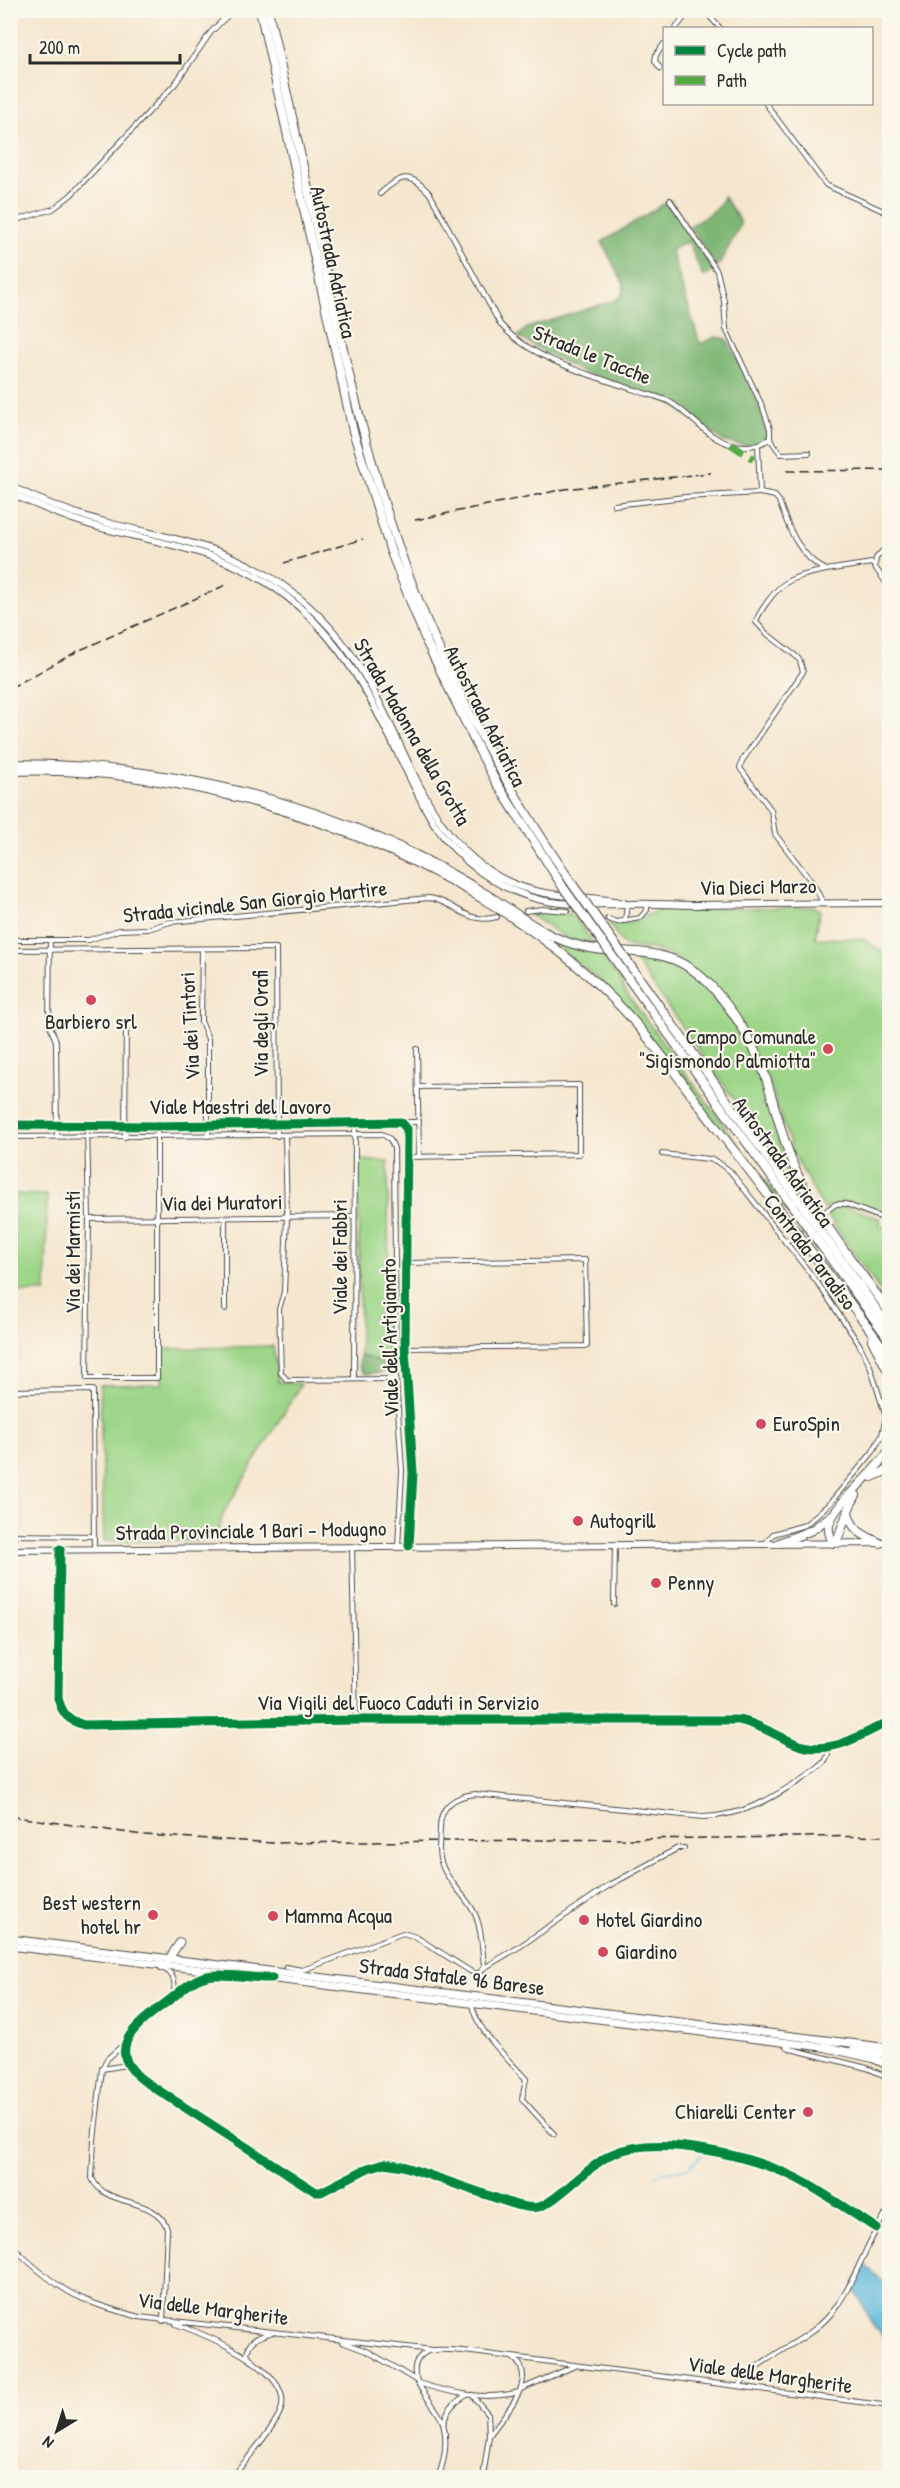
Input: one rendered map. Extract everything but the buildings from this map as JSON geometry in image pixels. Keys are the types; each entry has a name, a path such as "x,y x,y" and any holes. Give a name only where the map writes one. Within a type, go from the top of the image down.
{"highway":[{"name":"Autostrada Adriatica","path":"260,10 267,25 357,412 398,547 434,638 483,741 520,807 573,885 890,1328"},
{"name":"Autostrada Adriatica","path":"268,10 267,25 353,431 391,552 427,643 496,782 563,887 890,1341"},
{"path":"10,764 49,764 136,771 212,785 292,806 343,824 420,858 490,896 560,939 578,945 651,953 670,958 690,968 715,990 744,1031 757,1057 800,1179 823,1217 890,1313"},
{"path":"10,771 64,771 143,779 213,792 269,807 325,825 386,850 436,874 500,911 570,961 625,1011 833,1278 890,1357"},
{"path":"833,1278 842,1296 873,1342 890,1375"},
{"path":"779,1543 812,1530 833,1515 879,1465 890,1449"},
{"path":"834,1543 848,1510 863,1486 878,1474 890,1469"},
{"path":"848,1510 852,1525 859,1533 880,1543"},
{"path":"833,1515 829,1531 834,1543"},
{"path":"825,2047 873,2058 890,2066"}],"main road":[{"name":"Strada Madonna della Grotta","path":"10,486 82,516 210,547 247,563 286,587 327,624 359,665 433,810 452,838 472,859 506,880 531,891 559,897 614,900 627,904"},
{"name":"Strada Madonna della Grotta","path":"10,493 80,522 186,547 222,558 267,582 317,622 347,659 367,692 433,823 465,859 502,885 538,899 602,906 627,904"},
{"name":"Via Dieci Marzo","path":"627,904 890,903"},
{"name":"Strada Provinciale 1 Bari - Modugno","path":"10,1550 890,1543"},
{"name":"Strada Statale 96 Barese","path":"10,1939 168,1960 286,1970 305,1975 890,2048"},
{"path":"168,1960 180,1942 186,1962"},
{"name":"Strada Statale 96 Barese","path":"10,1946 890,2055"},
{"path":"286,1970 295,1969 305,1975"}],"street":[{"path":"10,222 53,208 71,195 175,84 211,32 233,10"},
{"path":"677,27 690,10"},
{"path":"704,10 719,27"},
{"path":"660,68 655,61 656,55 663,45"},
{"path":"767,105 826,185 890,214"},
{"name":"Strada le Tacche","path":"380,194 390,184 403,178 412,177 419,180 430,194 500,324 512,338 582,372 669,402 703,428 731,444 758,445"},
{"path":"669,200 717,271 724,301 726,329 763,408 770,429 770,439 781,454 808,453"},
{"path":"760,493 758,445 770,439"},
{"path":"614,506 685,497 760,493 774,496 779,501 796,543 826,570"},
{"path":"874,563 890,543"},
{"path":"823,903 814,885 775,834 771,810 740,768 742,761 803,672 797,657 766,633 756,622 776,590 786,582 826,570 874,563"},
{"path":"874,563 890,588"},
{"name":"Strada vicinale San Giorgio Martire","path":"10,940 89,939 119,930 148,928 170,922 429,898 437,899 475,919 497,917"},
{"path":"625,921 627,904"},
{"path":"608,920 625,921 640,918 647,910 647,904"},
{"path":"526,911 542,909 568,911"},
{"path":"50,940 49,1024 56,1041 57,1137"},
{"name":"Via degli Orafi","path":"202,950 276,948 276,1136"},
{"path":"10,950 202,950"},
{"name":"Via dei Tintori","path":"202,950 201,1021 208,1039 208,1136"},
{"path":"125,1137 126,1023"},
{"path":"417,1049 419,1157"},
{"path":"406,1157 579,1154 579,1085 418,1087"},
{"name":"Viale dell'Artigianato","path":"401,1122 406,1129 405,1348 413,1473 409,1546"},
{"name":"Viale Maestri del Lavoro","path":"10,1125 157,1126 419,1122"},
{"name":"Viale dei Fabbri","path":"354,1378 355,1124"},
{"name":"Via dei Marmisti","path":"87,1126 89,1219 87,1378 157,1378 157,1218"},
{"path":"157,1126 157,1218"},
{"name":"Viale Maestri del Lavoro","path":"10,1137 382,1134 390,1139 394,1148"},
{"path":"285,1136 287,1217 284,1292 279,1309 283,1377 287,1380 396,1379"},
{"name":"Viale dell'Artigianato","path":"394,1148 396,1379 402,1471 398,1546"},
{"name":"Contrada Paradiso","path":"662,1154 709,1159 724,1165 817,1282 859,1344 870,1366 886,1417 882,1436 872,1453 830,1503 805,1525 773,1534 765,1544"},
{"path":"826,1211 840,1203 882,1216 890,1221"},
{"name":"Via dei Muratori","path":"89,1219 355,1216"},
{"path":"882,1216 890,1216"},
{"path":"225,1218 225,1309"},
{"path":"785,1242 793,1236"},
{"path":"405,1348 586,1346 585,1260 406,1263"},
{"path":"10,1391 93,1390 94,1549"},
{"path":"10,1535 94,1536"},
{"path":"614,1604 615,1544"},
{"path":"352,1547 356,1720"},
{"name":"Via Vigili del Fuoco Caduti in Servizio","path":"60,1550 58,1698 62,1712 71,1721 84,1725 356,1720 739,1719 754,1723 795,1744 826,1748 843,1743 890,1721"},
{"path":"484,1968 476,1915 444,1871 439,1850 442,1814 449,1804 460,1796 475,1794 702,1817 736,1814 755,1807 817,1769 825,1762 828,1755 826,1748"},
{"path":"295,1969 302,1970 403,1933 416,1937 474,1973 478,1973 608,1886 678,1848 684,1848"},
{"path":"126,1961 169,1971 175,1984 172,1998"},
{"path":"257,2366 217,2340 166,2321 165,2222 155,2212 112,2195 94,2183 94,2140 102,2069 107,2059 125,2044 135,2028 198,1979 208,1976 272,1978"},
{"path":"472,2003 473,2012 487,2034 526,2079 522,2099 554,2134"},
{"path":"787,2042 786,2046 791,2049 867,2068 890,2078"},
{"path":"125,2044 127,2065 144,2081 315,2192 321,2192 368,2168 385,2163 403,2166 516,2205 537,2208 611,2155 627,2149 663,2146 707,2149 788,2174 816,2189 876,2228"},
{"path":"102,2069 127,2065"},
{"path":"739,2387 748,2373 791,2346 828,2316 847,2288 876,2228 890,2208"},
{"name":"Via delle Margherite","path":"10,2244 32,2265 69,2292 94,2303 139,2317 512,2357 646,2374"},
{"path":"232,2478 277,2417 282,2406 282,2393 279,2386 250,2359 247,2353 248,2348 258,2336 273,2332"},
{"path":"330,2339 369,2352 417,2382 470,2395 503,2396 520,2391 578,2365"},
{"path":"433,2350 420,2356 414,2368 417,2382 436,2408 443,2424 445,2455 438,2478"},
{"path":"489,2436 524,2382 524,2371 512,2357"},
{"name":"Viale delle Margherite","path":"646,2374 890,2406"},
{"path":"443,2424 453,2403 470,2395"},
{"path":"470,2395 488,2414 489,2436 483,2478"}],"green space":[{"path":"723,196 740,221 740,225 719,265 713,262 690,226 715,210"},
{"path":"670,200 714,271 703,277 688,241 671,250 700,344 716,337 727,339 756,397 768,434 764,442 746,446 725,442 669,402 582,372 518,337 527,328 616,300 623,293 624,285 602,242"},
{"path":"815,907 820,910 815,938 864,939 889,957 889,1212 886,1215 841,1201 824,1210 793,1153 771,1086 732,1010 676,957 652,949 624,946 608,922 633,922 666,909"},
{"path":"557,912 573,915 594,944 569,940 527,913"},
{"path":"543,936 563,946 601,954 622,983 624,990 815,1248 621,1003 603,983"},
{"path":"634,959 665,964 693,978 715,1000 735,1027 763,1085 783,1151 816,1214"},
{"path":"358,1160 388,1162 389,1365 360,1355"},
{"path":"11,1194 47,1195 46,1292 11,1292"},
{"path":"845,1206 881,1219 879,1224 889,1228 889,1304 826,1213 835,1207"},
{"path":"273,1346 278,1382 301,1384 223,1514 216,1541 104,1541 100,1385 162,1384 163,1349"},
{"path":"360,1355 389,1365 386,1372 365,1374 359,1367"}],"water":[{"path":"864,2264 889,2287 889,2344 875,2328 853,2287"}],"waterway":[{"path":"655,2177 661,2173 688,2168 703,2154"}],"tunnel":[{"path":"568,911 608,919"},
{"path":"796,1233 826,1211"}],"railway":[{"path":"787,471 890,470"},
{"path":"415,520 565,489 711,473"},
{"path":"284,563 363,539"},
{"path":"10,688 78,651 228,584"},
{"path":"10,1816 143,1835 275,1843 890,1836"}],"marked path":[{"path":"731,444 754,459"}],"cycle path":[{"path":"10,1125 157,1126 401,1122 407,1129 405,1348 413,1473 409,1546"},
{"path":"60,1549 58,1698 66,1716 84,1725 356,1720 739,1720 794,1743 819,1748 844,1743 890,1721"},
{"path":"272,1978 213,1975 196,1980 136,2028 125,2047 125,2058 131,2069 144,2081 316,2192 321,2192 368,2168 385,2163 403,2166 516,2205 535,2208 554,2198 612,2154 632,2148 680,2147 732,2155 779,2170 818,2190 876,2228"}],"place":[{"name":"Barbiero srl","path":"91,1000"},
{"name":"Campo Comunale \"Sigismondo Palmiotta\"","path":"828,1049"},
{"name":"EuroSpin","path":"761,1424"},
{"name":"Autogrill","path":"578,1521"},
{"name":"Penny","path":"656,1583"},
{"name":"Best western hotel hr","path":"153,1915"},
{"name":"Mamma Acqua","path":"273,1916"},
{"name":"Hotel Giardino","path":"584,1920"},
{"name":"Giardino","path":"603,1952"},
{"name":"Chiarelli Center","path":"808,2112"}]}
